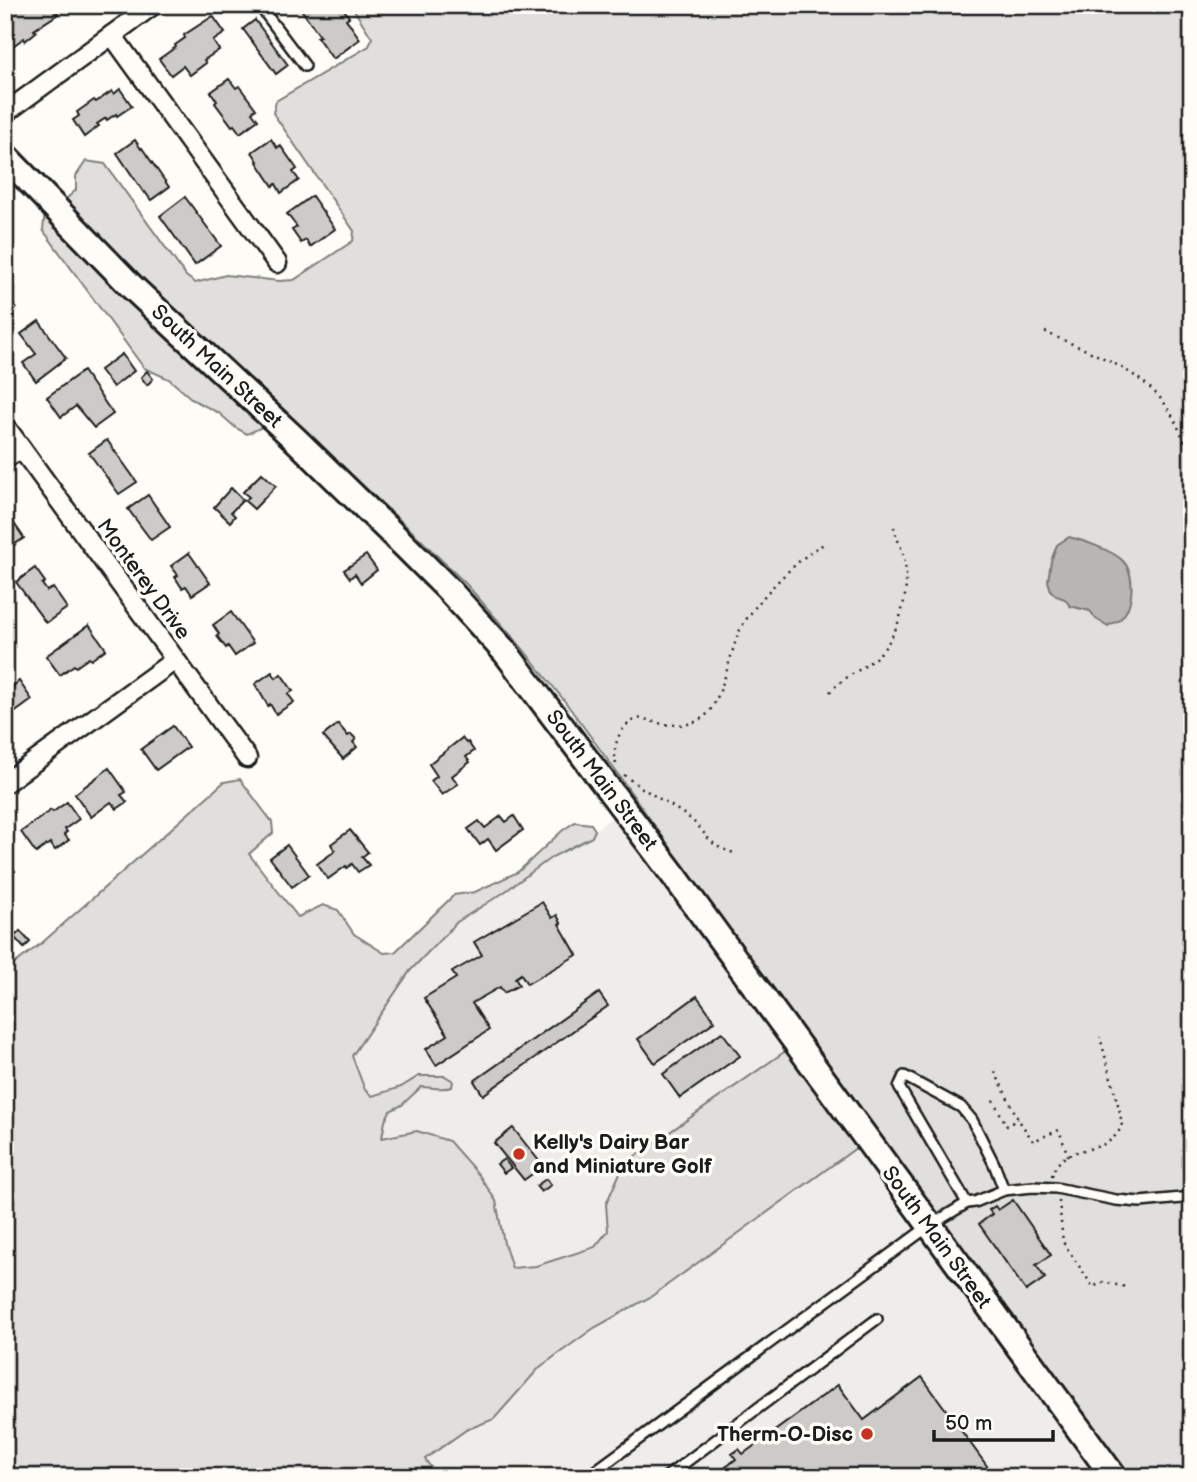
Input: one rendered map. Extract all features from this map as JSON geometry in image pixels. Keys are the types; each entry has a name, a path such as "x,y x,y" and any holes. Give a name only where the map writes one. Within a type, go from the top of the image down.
{"street":[{"path":"5,113 153,5"},
{"path":"112,35 277,263"},
{"name":"South Main Street","path":"5,156 132,287 406,547 506,653 630,816 1114,1477"},
{"name":"Monterey Drive","path":"5,426 247,758"},
{"path":"5,459 21,448"},
{"path":"5,783 175,660"}],"lane":[{"path":"259,5 305,66"},
{"path":"967,1203 899,1087 904,1076 967,1114 994,1164 1004,1190"},
{"path":"586,1477 929,1226 967,1203 1004,1190 1033,1187 1056,1188 1140,1202 1192,1197"},
{"path":"666,1477 877,1319"}],"path":[{"path":"1045,331 1141,380 1167,407 1192,458"},
{"path":"830,692 878,655 900,620 906,594 905,560 894,527"},
{"path":"734,853 720,849 707,839 691,820 624,775 615,762 616,742 630,724 638,719 657,723 690,724 700,721 710,711 744,623 787,572 804,556 824,544"},
{"path":"1192,746 1186,756 1192,786"},
{"path":"1050,1183 1054,1168 1073,1152 1113,1139 1122,1127 1100,1037"},
{"path":"995,1072 1018,1119 1033,1141 1059,1130 1068,1156"},
{"path":"993,1100 1007,1126 1018,1119"},
{"path":"1058,1192 1063,1242 1093,1287 1103,1282 1126,1287"}],"shaded area":[{"path":"351,5 1192,5 1192,1477 1125,1477 602,752 523,649 467,585 417,536 163,299 64,201 76,190 76,176 86,161 105,164 186,276 195,283 226,275 294,280 353,241 354,231 273,113 276,101 369,46 372,38"},
{"path":"45,211 269,424 247,434 219,413 193,400 169,379 144,368 43,230"},
{"path":"1069,537 1113,553 1127,567 1131,583 1130,600 1118,621 1108,626 1096,619 1090,611 1070,606 1065,599 1051,591 1048,581 1051,561 1057,545"},
{"path":"240,779 272,822 273,833 249,854 298,917 323,905 338,910 354,934 384,953 395,952 454,895 475,892 518,872 575,822 591,824 595,830 592,837 552,857 457,922 410,971 352,1056 365,1090 372,1096 401,1087 419,1076 445,1076 453,1081 452,1087 448,1088 421,1087 402,1105 390,1111 382,1138 417,1131 449,1141 479,1175 496,1201 512,1268 536,1266 595,1247 608,1231 606,1204 624,1164 787,1050 860,1145 652,1296 594,1328 540,1367 494,1419 466,1430 425,1459 437,1477 5,1477 5,971 43,942 224,782"},
{"path":"616,814 787,1050 624,1164 606,1204 608,1231 595,1247 536,1266 512,1268 504,1243 417,1131 381,1139 390,1111 402,1105 421,1087 445,1089 419,1076 401,1087 372,1097 365,1090 352,1056 410,971 457,922 552,857 592,837 595,830"},
{"path":"860,1145 1103,1477 437,1477 424,1459 466,1430 494,1419 540,1367 594,1328 652,1296"}],"building":[{"path":"15,5 62,5 63,8 34,30 36,32 25,41 24,38 5,51 5,13"},
{"path":"298,5 341,5 349,17 346,19 360,39 333,59"},
{"path":"213,16 225,33 213,41 219,50 204,60 206,63 190,75 183,66 171,75 159,59 176,47 175,45 185,38 184,35"},
{"path":"255,20 288,65 276,74 243,29"},
{"path":"229,79 236,88 239,86 256,109 252,112 258,120 240,133 215,103 217,101 211,92"},
{"path":"120,89 132,106 117,116 116,114 107,120 106,118 84,137 73,120 79,116 77,112 94,100 96,102"},
{"path":"271,139 277,148 280,145 297,169 293,172 299,180 281,193 276,184 273,186 252,152"},
{"path":"135,140 169,187 151,200 117,153"},
{"path":"312,196 335,229 310,247 306,240 301,243 292,230 297,227 287,214"},
{"path":"185,197 221,246 195,265 160,216"},
{"path":"5,294 16,308 5,316"},
{"path":"39,321 66,358 36,381 23,363 36,354 21,334"},
{"path":"122,354 134,371 113,387 100,370"},
{"path":"83,371 113,414 94,428 76,406 61,417 47,397"},
{"path":"147,371 153,379 147,385 141,377"},
{"path":"107,440 137,482 119,494 89,453"},
{"path":"262,473 276,486 254,509 245,501 249,497 243,492"},
{"path":"231,488 243,500 231,512 235,516 230,522 214,507"},
{"path":"148,495 170,527 151,540 128,509"},
{"path":"11,519 24,538 5,551 5,523"},
{"path":"189,553 210,583 192,595 186,586 182,588 175,577 178,575 171,566"},
{"path":"366,555 377,570 361,583 355,574 350,578 344,570"},
{"path":"35,568 45,582 42,584 47,591 53,588 67,608 46,623 16,582"},
{"path":"231,612 253,643 235,656 217,636 219,634 213,625"},
{"path":"89,625 106,649 91,660 89,658 76,667 74,665 60,675 46,656"},
{"path":"272,672 276,678 281,674 293,691 288,694 294,702 276,714 255,684"},
{"path":"19,681 32,700 5,717 5,693"},
{"path":"338,724 348,736 351,734 356,739 353,742 357,747 343,759 323,736"},
{"path":"173,726 188,747 156,770 141,749"},
{"path":"462,738 474,751 466,757 470,762 452,776 458,784 442,795 431,781 437,776 429,764"},
{"path":"109,768 126,792 121,795 127,802 117,809 111,802 91,817 75,794"},
{"path":"67,802 79,819 65,829 67,832 64,834 69,840 55,850 50,843 36,853 21,832"},
{"path":"501,816 506,822 514,816 523,830 496,850 488,839 480,845 468,829 479,821 485,828"},
{"path":"350,830 368,852 362,857 369,865 358,872 352,864 347,868 346,866 328,879 317,864 335,851 331,844"},
{"path":"287,845 309,875 292,887 270,858"},
{"path":"5,858 15,871 5,878"},
{"path":"542,902 552,918 557,915 561,923 559,924 577,955 527,984 521,974 515,978 519,985 504,993 500,987 472,1003 489,1030 436,1065 426,1049 448,1035 424,998 456,978 452,972 482,955 474,942"},
{"path":"20,931 30,942 24,948 14,937"},
{"path":"599,993 608,1006 483,1095 474,1081"},
{"path":"697,996 715,1021 655,1063 638,1039"},
{"path":"722,1032 740,1056 680,1098 663,1074"},
{"name":"Kelly's Dairy Bar and Miniature Golf","path":"513,1128 543,1166 524,1180 494,1143"},
{"path":"504,1159 511,1168 504,1173 497,1164"},
{"path":"546,1179 551,1185 541,1192 536,1186"},
{"path":"1013,1200 1051,1255 1036,1265 1045,1278 1026,1291 979,1224 992,1214 989,1210 995,1206 998,1210"},
{"name":"Therm-O-Disc","path":"922,1377 995,1477 713,1477 736,1459 732,1454 739,1449 743,1454 838,1385 864,1420"}],"place":[{"name":"Kelly's Dairy Bar and Miniature Golf","path":"519,1154"},
{"name":"Therm-O-Disc","path":"867,1434"}]}
